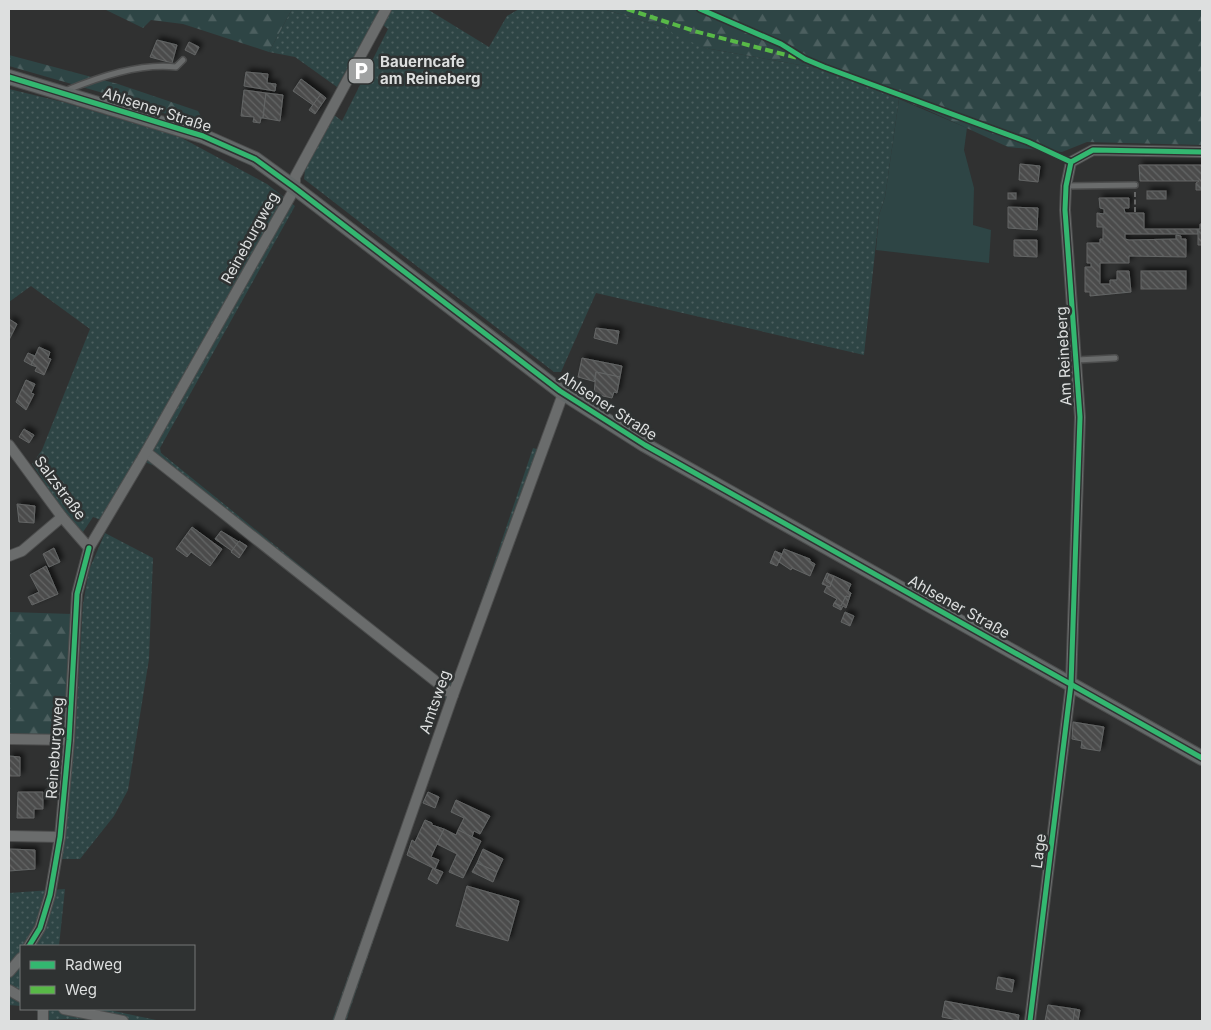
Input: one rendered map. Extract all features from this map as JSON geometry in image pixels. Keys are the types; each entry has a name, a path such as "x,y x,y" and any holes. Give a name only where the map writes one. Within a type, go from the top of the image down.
{"main road":[{"name":"Ahlsener Straße","path":"9,77 203,136 255,159 564,394 645,445 1202,758"}],"street":[{"name":"Reineburgweg","path":"30,945 40,928 50,894 60,837 69,740 77,594 89,548 146,452 295,188 296,177 386,9"},
{"name":"Am Reineberg","path":"1070,684 1080,418 1065,210 1066,186 1071,162 1093,150 1202,152"},
{"name":"Amtsweg","path":"340,1021 453,695 564,394"},
{"name":"Salzstraße","path":"9,445 62,518 89,548"},
{"path":"146,452 453,695"},
{"path":"9,556 22,551 62,518"},
{"name":"Lage","path":"1030,1021 1070,684"},
{"path":"9,739 69,740"},
{"path":"9,836 60,837"},
{"path":"9,972 20,959"},
{"path":"9,990 20,996"},
{"path":"69,1010 123,1021"}],"lane":[{"path":"60,93 93,79 142,68 162,65 176,66 183,60"},
{"path":"1066,186 1135,185"},
{"path":"1077,360 1115,358"}],"path":[{"path":"1135,185 1135,213"}],"green space":[{"path":"104,9 292,9 269,52 183,24 151,20 143,28"},
{"path":"292,9 376,9 380,11 337,87 295,57 269,52"},
{"path":"391,9 427,9 489,47 507,16 519,9 603,9 670,29 705,48 823,69 899,99 885,197 879,215 864,355 596,293 561,372 554,372 304,179 305,170 333,114 342,121 388,29 382,24"},
{"path":"603,9 1202,9 1202,145 1087,142 1062,152 1008,147 925,109 823,69 705,48 673,34 670,29"},
{"path":"9,55 118,84 198,111 208,129 124,99 9,66"},
{"path":"9,89 63,102 180,137 267,184 295,206 160,448 161,453 445,683 451,682 456,676 533,448 544,451 429,777 346,1021 332,1021 446,702 444,693 155,466 137,459 101,520 93,517 83,532 66,515 32,464 42,450 90,329 31,286 9,302"},
{"path":"899,99 967,128 964,150 974,188 973,225 991,230 989,263 876,250 879,215 885,197"},
{"path":"105,533 153,558 149,659 128,790 114,816 80,859 62,859 75,737 83,604 89,570"},
{"path":"9,612 72,614 64,729 57,735 9,735"},
{"path":"65,889 59,945 20,945 20,1006 9,1005 9,893"},
{"path":"36,1010 109,1010 161,1021 65,1019 39,1021 39,1014"}],"building":[{"path":"157,40 177,45 172,63 150,57"},
{"path":"189,42 199,47 195,55 185,50"},
{"path":"246,72 268,74 267,83 276,84 275,91 244,86"},
{"path":"301,79 321,94 313,105 293,91"},
{"path":"244,90 266,93 263,118 261,118 260,123 253,122 254,117 241,116"},
{"path":"266,93 283,95 280,121 263,118"},
{"path":"321,94 326,98 315,114 309,110"},
{"path":"1020,164 1040,166 1038,182 1019,180"},
{"path":"1139,165 1202,165 1202,190 1196,190 1196,183 1199,181 1140,181"},
{"path":"1147,191 1166,191 1166,199 1147,199"},
{"path":"1008,193 1016,193 1016,199 1008,199"},
{"path":"1099,198 1129,198 1129,208 1124,208 1125,213 1144,213 1144,229 1198,229 1198,234 1125,234 1125,239 1129,240 1176,239 1176,235 1181,236 1181,239 1186,239 1186,257 1129,256 1129,263 1100,263 1100,284 1110,284 1110,280 1117,280 1117,271 1129,271 1131,292 1090,296 1090,292 1085,292 1085,267 1091,267 1091,263 1087,263 1087,243 1100,243 1100,239 1103,239 1103,227 1097,227 1097,213 1104,214 1104,209 1100,208"},
{"path":"1008,207 1038,208 1037,230 1008,228"},
{"path":"1200,224 1202,224 1202,245 1198,245 1198,229 1200,229"},
{"path":"1014,240 1037,240 1037,257 1014,256"},
{"path":"1141,271 1186,271 1186,289 1141,289"},
{"path":"9,319 17,324 9,340"},
{"path":"596,328 619,331 617,344 594,338"},
{"path":"39,347 50,352 48,358 51,359 44,375 35,371 37,367 31,365"},
{"path":"28,353 35,356 31,365 24,361"},
{"path":"582,358 622,366 620,377 596,372 594,380 596,382 578,377"},
{"path":"596,372 620,377 617,393 614,392 612,398 594,394"},
{"path":"26,380 35,384 31,393 34,394 26,410 16,402"},
{"path":"24,429 34,435 29,443 19,437"},
{"path":"17,504 35,506 34,523 19,522"},
{"path":"192,527 222,549 210,566 191,552 187,557 176,549"},
{"path":"221,531 239,542 232,551 215,539"},
{"path":"239,541 247,546 239,558 231,552"},
{"path":"54,548 60,562 49,567 43,554"},
{"path":"784,549 810,559 815,564 810,576 792,568 791,570 779,562"},
{"path":"775,551 782,554 777,566 770,563"},
{"path":"46,566 58,594 32,605 28,597 39,592 30,575"},
{"path":"827,573 829,574 826,581 831,584 830,587 822,584"},
{"path":"829,574 834,576 831,584 826,581"},
{"path":"834,576 851,584 848,591 851,593 849,597 846,596 841,606 834,603 837,599 824,592 827,586 830,587"},
{"path":"851,593 846,608 843,606 841,610 833,606 834,603 841,606 846,596 849,597"},
{"path":"845,612 854,616 850,626 841,622"},
{"path":"1073,722 1104,727 1100,751 1081,748 1082,741 1072,739"},
{"path":"9,756 20,757 20,776 9,776"},
{"path":"18,792 43,792 43,809 34,809 34,818 17,818"},
{"path":"428,792 439,797 435,808 423,803"},
{"path":"456,800 490,816 480,834 474,831 472,837 458,830 464,818 451,812"},
{"path":"425,820 432,823 432,825 444,829 431,857 439,860 435,869 407,855 412,840 415,842"},
{"path":"444,829 456,835 458,830 481,841 463,878 449,872 457,854 437,844"},
{"path":"9,849 35,850 35,869 9,871"},
{"path":"483,849 503,859 497,872 477,863"},
{"path":"477,863 497,872 493,882 472,872"},
{"path":"433,868 443,872 437,884 428,879"},
{"path":"467,886 519,901 508,941 456,926"},
{"path":"998,977 1014,980 1012,992 996,989"},
{"path":"945,1001 1019,1015 1018,1021 963,1021 942,1017"},
{"path":"1048,1005 1075,1009 1073,1021 1045,1021"},
{"path":"1075,1009 1080,1010 1078,1021 1073,1021"}],"marked path":[{"path":"627,9 694,31 798,58"}],"cycle path":[{"path":"700,9 781,44 805,59 824,67 1028,142 1071,162"},
{"path":"9,77 203,136 255,159 560,391 645,445 1202,758"},
{"path":"1030,1021 1071,684 1080,417 1065,210 1066,186 1071,162 1093,150 1202,152"},
{"path":"30,945 40,928 50,895 60,837 69,740 77,594 89,548"}],"place":[{"name":"Bauerncafe am Reineberg","path":"361,71"}]}
